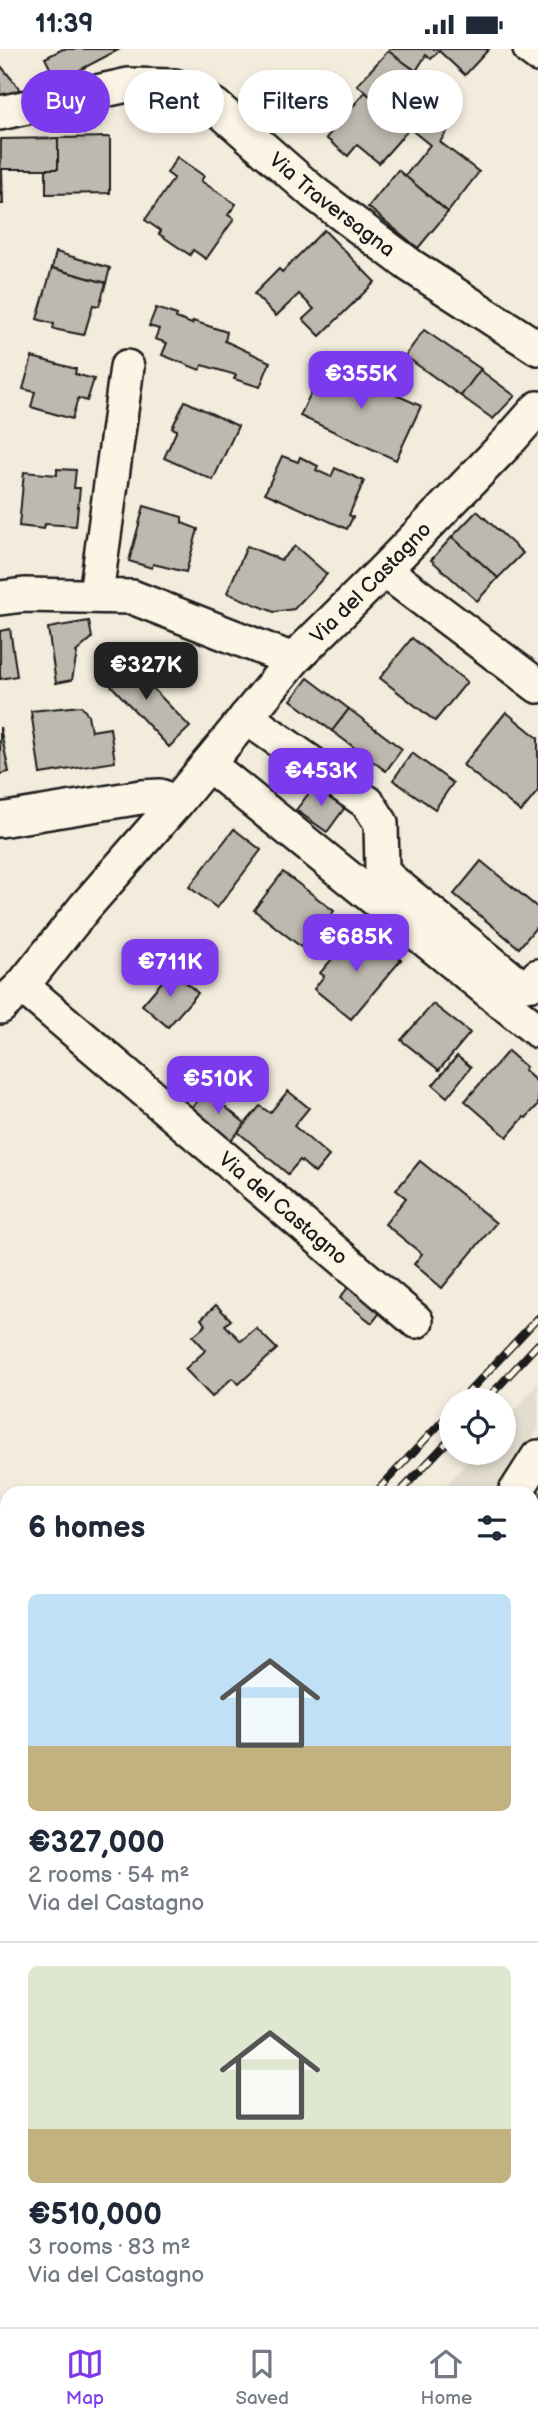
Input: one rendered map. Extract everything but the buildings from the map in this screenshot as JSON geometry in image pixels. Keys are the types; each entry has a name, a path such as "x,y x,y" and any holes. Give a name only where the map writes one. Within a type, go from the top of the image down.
{"street":[{"path":"530,49 538,55"},
{"name":"Via Traversagna","path":"0,113 128,85 174,86 191,92 215,106 314,193 411,266 538,348"},
{"path":"96,594 127,367"},
{"name":"Via del Castagno","path":"416,1321 11,997 293,660 508,443 538,408"},
{"path":"384,570 538,686"},
{"path":"0,598 96,594 132,597 293,660"},
{"path":"246,717 368,803 380,823 382,869 388,878 519,985 533,983 538,976"},
{"path":"208,764 538,1031"},
{"path":"0,820 141,797 160,796 176,803"},
{"path":"519,1486 538,1457"}],"shaded area":[{"path":"538,1384 538,1430 516,1462 516,1409"},
{"path":"465,1465 514,1465 500,1486 445,1486"}],"railway":[{"path":"472,1388 538,1318"},
{"path":"497,1388 538,1344"},
{"path":"382,1486 439,1425"},
{"path":"406,1486 439,1451"}]}
